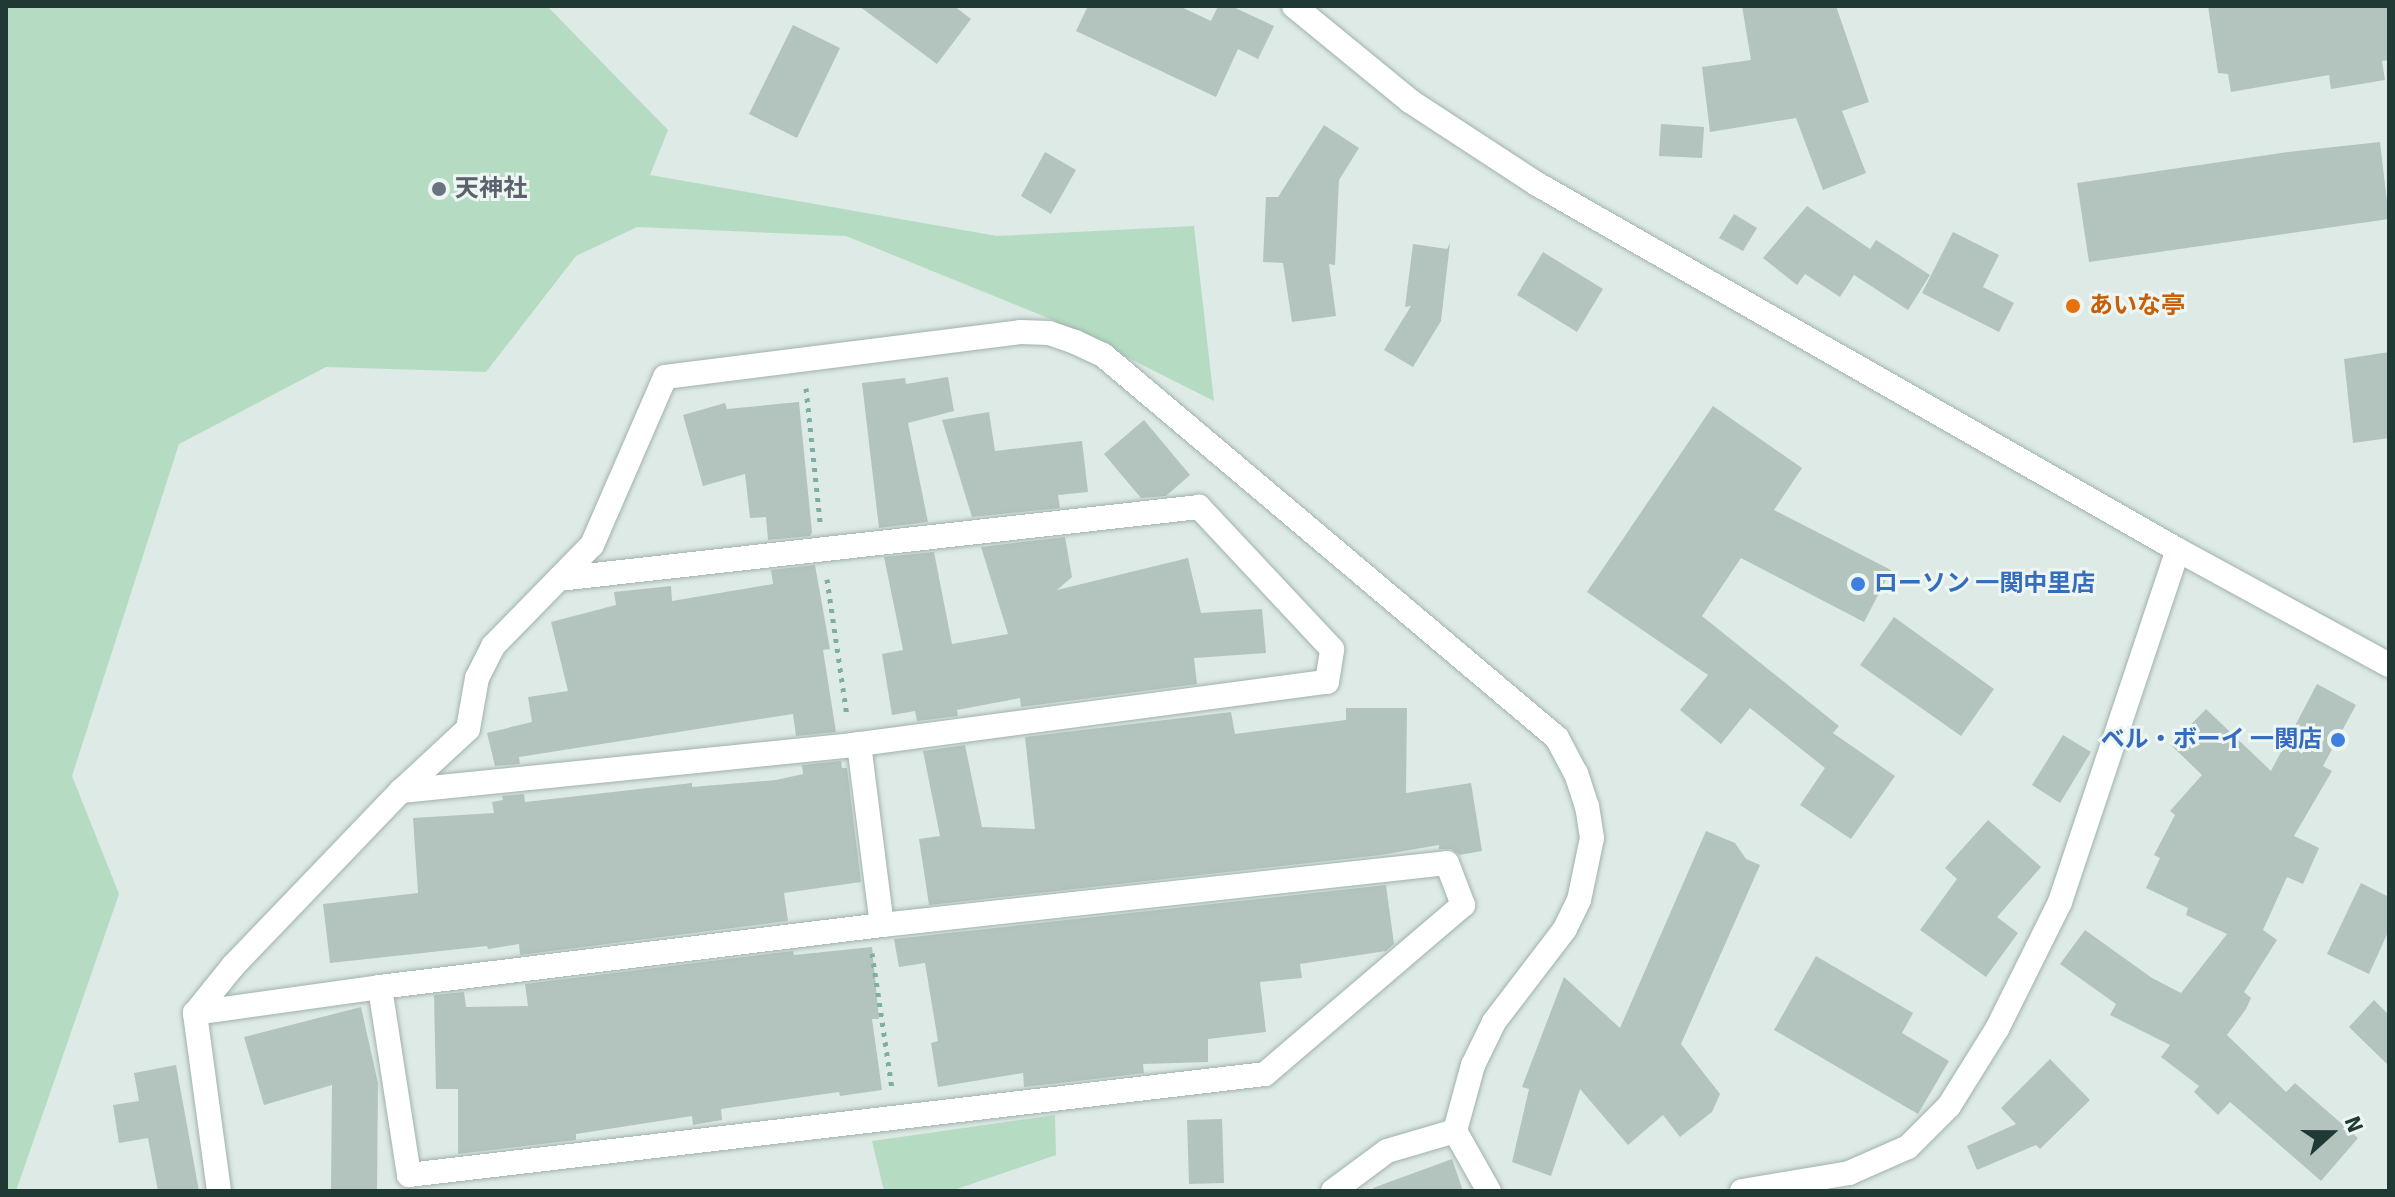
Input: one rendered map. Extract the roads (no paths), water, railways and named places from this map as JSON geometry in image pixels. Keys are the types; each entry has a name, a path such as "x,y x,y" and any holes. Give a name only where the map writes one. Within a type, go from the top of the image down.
{"street":[{"path":"1294,6 1410,101 1537,184 2178,550 2389,665"},
{"path":"219,1191 195,1013 233,966 401,791 468,729 477,678 493,646 592,545 665,377 1020,332 1049,333 1103,355 1557,738 1576,773 1587,806 1592,838 1587,872 1565,929 1494,1022 1473,1065 1455,1131 1489,1191"},
{"path":"401,791 859,744 1327,682 1332,649 1199,507 559,579"},
{"path":"1742,1191 1849,1173 1908,1147 1949,1106 1997,1029 2060,902 2178,550"},
{"path":"859,744 876,927"},
{"path":"195,1013 380,987 876,927 1447,863 1463,905 1265,1074 409,1175 380,987"},
{"path":"1333,1191 1387,1151 1455,1131"}],"place":[{"name":"天神社","path":"439,189"},
{"name":"あいな亭","path":"2073,306"},
{"name":"ローソン 一関中里店","path":"1858,584"},
{"name":"ベル・ボーイ 一関店","path":"2338,740"}]}
